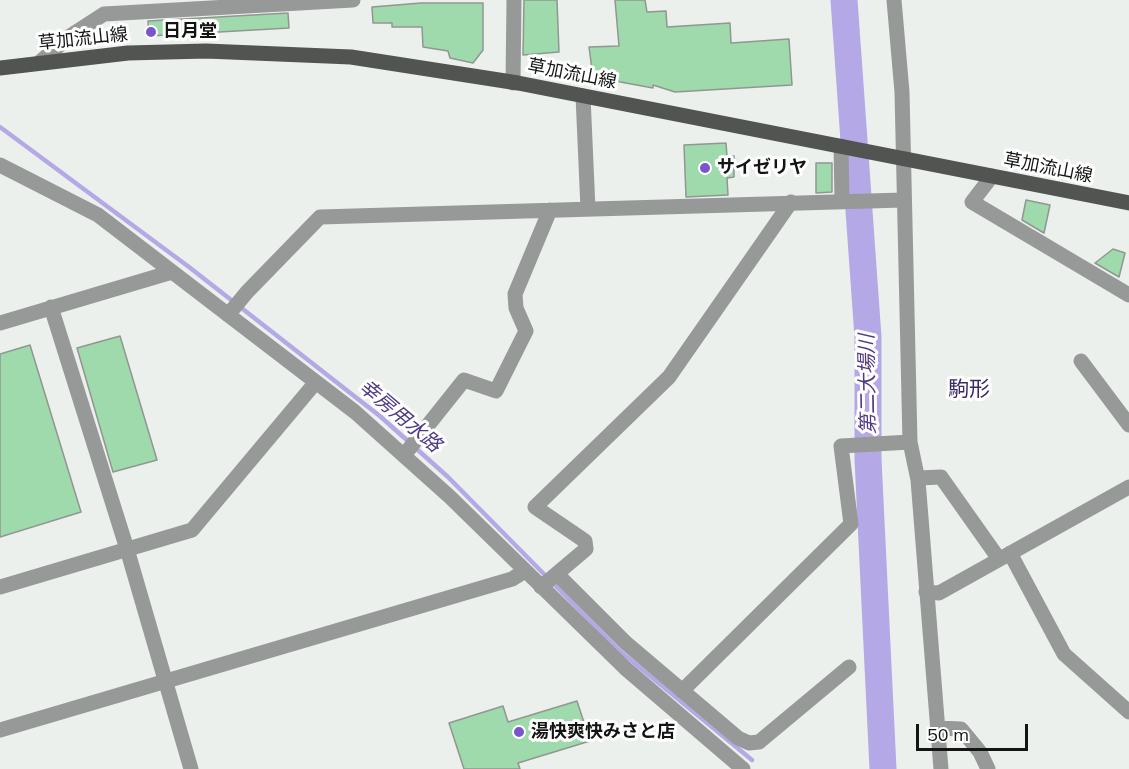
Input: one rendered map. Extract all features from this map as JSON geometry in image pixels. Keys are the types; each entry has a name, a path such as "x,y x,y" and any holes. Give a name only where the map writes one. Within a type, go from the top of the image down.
{"main road":[{"name":"草加流山線","path":"0,68 128,53 283,52 351,57 583,96 1129,203"}],"street":[{"path":"98,17 96,12 103,0"},
{"path":"40,62 70,36 104,14 353,0"},
{"path":"513,83 514,0"},
{"path":"894,0 902,92 910,442 918,478 941,769"},
{"path":"583,96 588,209"},
{"path":"841,146 842,201"},
{"path":"0,165 98,215 316,382 405,454 625,668 744,769"},
{"path":"992,176 972,202 1129,295"},
{"path":"228,315 240,299 320,217 903,200"},
{"path":"541,587 586,549 585,541 535,507 669,377 791,202"},
{"path":"405,454 464,380 496,391 526,331 516,308 515,294 550,210"},
{"path":"0,322 172,272"},
{"path":"51,307 127,549 191,769"},
{"path":"1082,361 1129,425"},
{"path":"0,587 192,530 316,382"},
{"path":"682,691 851,524 841,446 910,442"},
{"path":"918,478 941,477 1005,556 1064,654 1129,712"},
{"path":"926,592 939,593 1129,487"},
{"path":"0,730 512,579 525,571"},
{"path":"557,574 626,643 738,738 749,743 759,742 849,666"},
{"path":"938,728 961,729 980,752 988,769"}],"building":[{"path":"524,0 557,0 559,52 523,55"},
{"path":"615,0 645,0 647,12 666,11 667,27 730,23 731,43 789,39 792,85 675,92 653,85 653,88 593,77 589,47 619,46"},
{"path":"421,3 483,3 483,50 473,63 450,58 448,51 423,47 422,27 392,27 392,23 373,23 372,7"},
{"path":"288,13 289,28 149,36 148,21"},
{"path":"726,143 727,156 734,156 734,177 727,178 728,195 686,197 684,145"},
{"path":"816,163 832,163 832,192 816,193"},
{"path":"1026,200 1050,205 1044,233 1022,220"},
{"path":"1113,249 1125,253 1119,277 1095,263"},
{"path":"120,336 157,460 113,472 77,348"},
{"path":"30,345 81,512 0,537 0,354"},
{"name":"湯快爽快みさと店","path":"577,701 590,741 518,763 520,769 464,769 449,723 503,706 508,722"}],"waterway":[{"name":"第二大場川","path":"844,0 868,337 868,459 883,769"},
{"name":"幸房用水路","path":"0,127 189,267 381,417 448,477 621,652 752,760"}],"place":[{"name":"日月堂","path":"151,32"},
{"name":"サイゼリヤ","path":"705,168"},
{"name":"湯快爽快みさと店","path":"519,732"}],"district":[{"name":"駒形","path":"969,390"}]}
